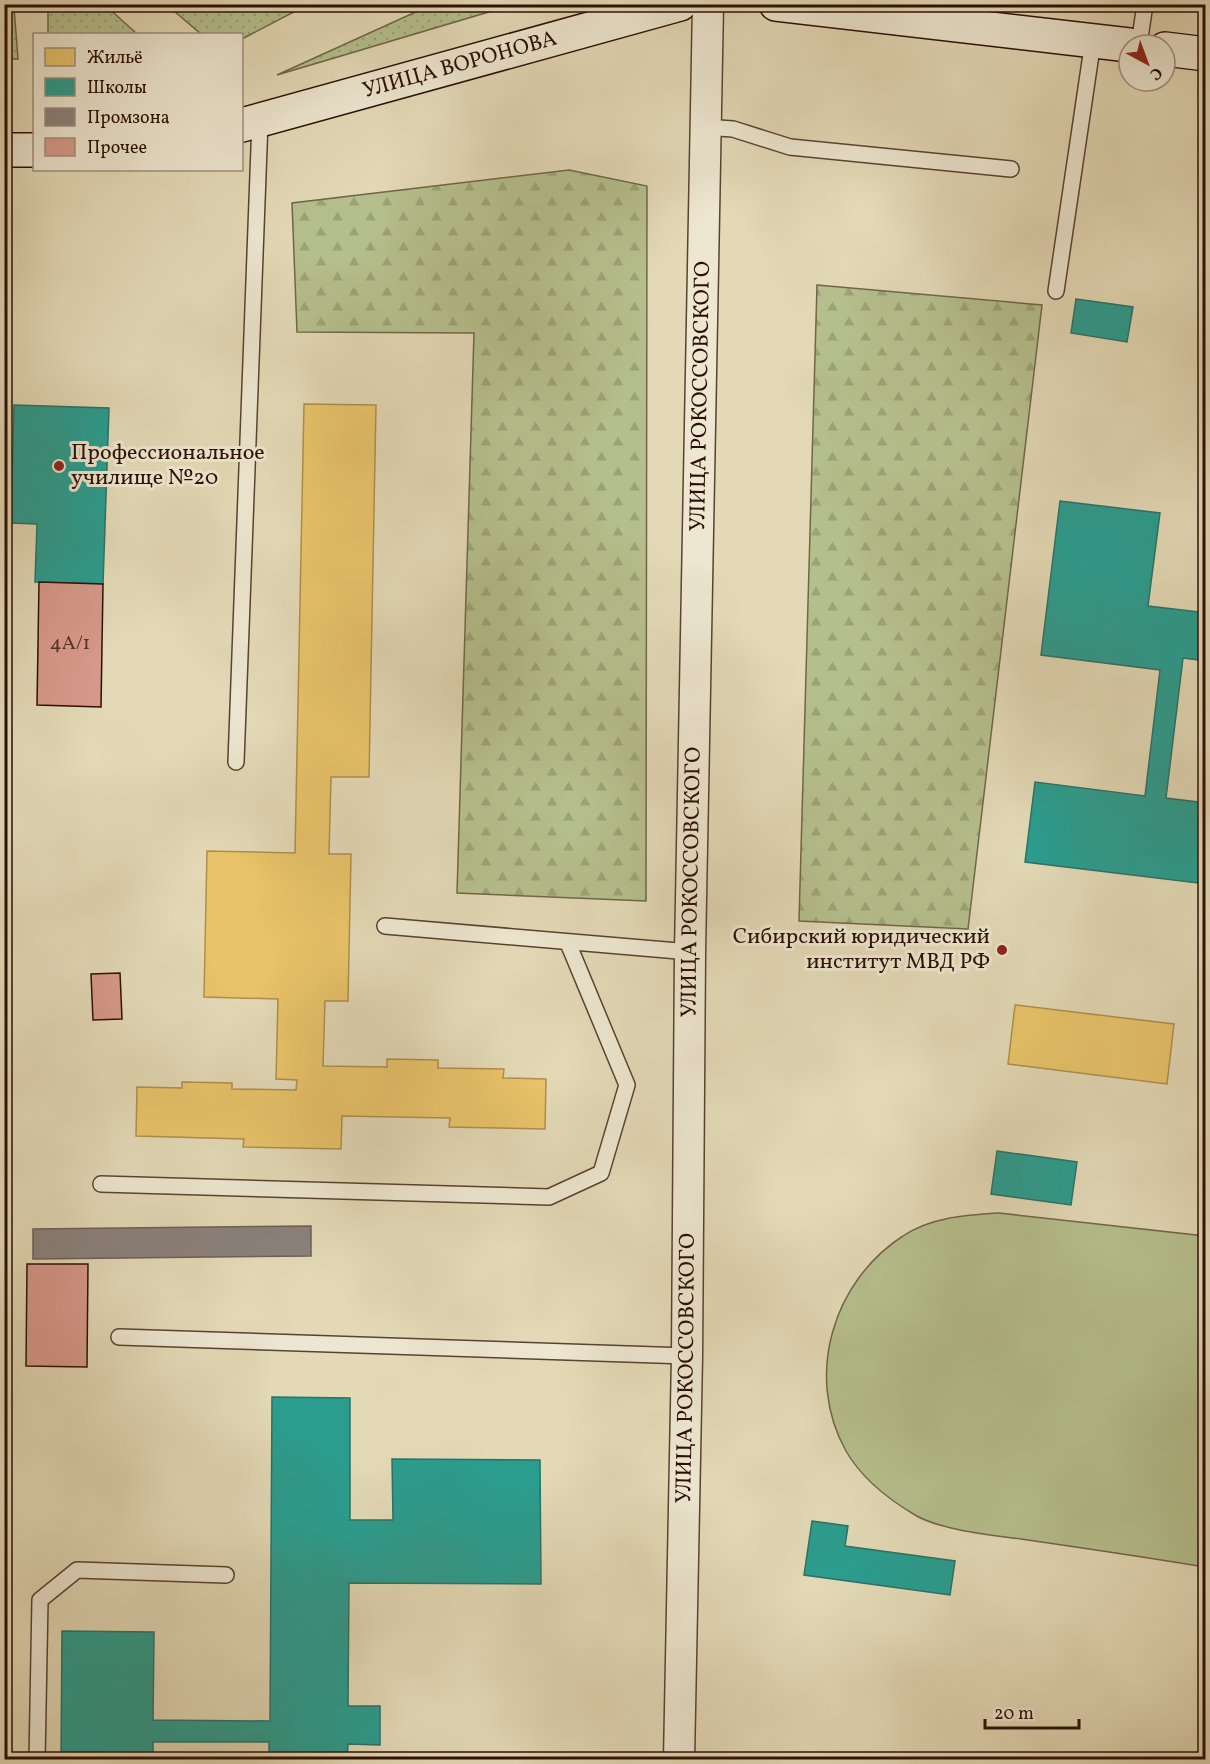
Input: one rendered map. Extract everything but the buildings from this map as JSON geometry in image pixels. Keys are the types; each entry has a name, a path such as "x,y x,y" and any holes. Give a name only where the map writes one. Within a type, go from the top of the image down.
{"main road":[{"name":"УЛИЦА ВОРОНОВА","path":"251,123 680,4"},
{"path":"776,4 1117,44"},
{"path":"1177,50 1206,54"},
{"path":"4,150 33,150"}],"street":[{"name":"УЛИЦА РОКОССОВСКОГО","path":"679,1760 687,1356 690,952 708,4"}],"lane":[{"path":"1141,33 1145,4"},
{"path":"1056,291 1094,41"},
{"path":"236,762 251,123"},
{"path":"704,127 733,129 790,147 1011,169"},
{"path":"385,926 690,952"},
{"path":"101,1184 549,1197 602,1173 627,1085 568,943"},
{"path":"119,1336 687,1356"},
{"path":"37,1760 40,1600 77,1570 226,1575"}],"green space":[{"path":"4,5 14,7 18,59 5,59"},
{"path":"48,5 105,5 136,33 48,33"},
{"path":"167,5 307,5 243,38 243,33 200,33"},
{"path":"431,5 512,5 277,75"},
{"path":"569,170 647,186 646,901 457,893 474,333 297,332 292,203"},
{"path":"817,285 1042,305 968,929 799,921"},
{"path":"999,1213 1205,1236 1205,1567 981,1534 938,1525 915,1515 886,1495 860,1471 846,1451 834,1422 827,1392 827,1362 832,1332 843,1304 859,1278 879,1255 914,1230 949,1218"}],"place":[{"name":"Профессиональное училище №20","path":"59,466"},
{"name":"Сибирский юридический институт МВД РФ","path":"1002,950"}]}
